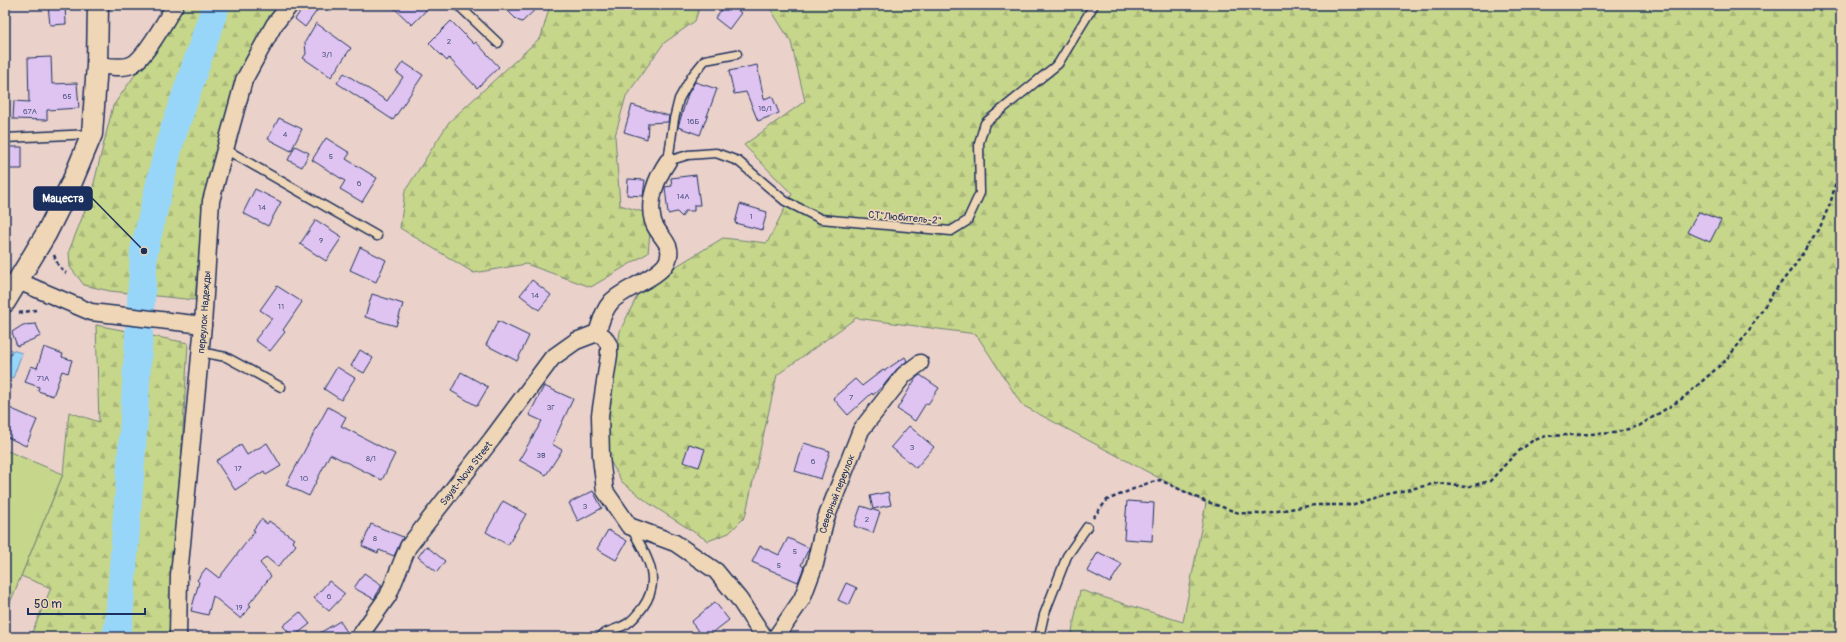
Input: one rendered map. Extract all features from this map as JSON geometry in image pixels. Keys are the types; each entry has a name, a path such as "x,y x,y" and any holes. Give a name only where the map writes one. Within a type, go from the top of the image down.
{"street":[{"path":"12,311 18,281 46,234 92,134 97,65 98,5"},
{"path":"97,65 121,67 133,65 146,51 175,5"},
{"name":"переулок Надежды","path":"178,637 179,575 203,325 211,201 244,80 274,25 290,5"},
{"path":"668,161 660,173 650,208 653,223 669,244 667,263 644,281 612,301 605,310 597,333 604,337 609,344 609,355 600,415 601,457 605,491 629,526 676,543 716,571 739,599 764,637"},
{"path":"18,281 91,312 203,325"},
{"name":"Sayat-Nova Street","path":"359,637 388,596 408,547 492,439 552,358 576,341 597,333"},
{"name":"Северный переулок","path":"776,637 802,599 815,564 825,521 860,430 904,375 920,363"}],"lane":[{"path":"458,5 498,43"},
{"name":"СТ\"Любитель-2\"","path":"668,161 688,155 716,153 738,161 785,201 821,219 952,231 966,221 980,193 979,143 985,123 1058,64 1094,5"},
{"path":"668,161 674,119 679,99 692,76 706,60 737,54"},
{"path":"5,138 92,134"},
{"path":"224,149 377,236"},
{"path":"200,352 226,357 281,388"},
{"path":"603,634 629,623 640,612 649,599 653,582 646,554 629,526"},
{"path":"1039,637 1044,615 1067,556 1087,526"}],"path":[{"path":"1087,526 1107,500 1148,483 1160,480 1202,500 1239,513 1259,514 1315,505 1352,505 1370,498 1438,483 1466,487 1490,481 1514,455 1532,441 1546,436 1614,433 1639,426 1683,398 1724,361 1746,335 1773,293 1795,265 1821,225 1831,201 1841,162"},
{"path":"5,324 12,311 36,310"}],"green space":[{"path":"184,5 277,5 234,87 203,202 195,300 110,291 84,285 70,267 69,251 91,195 113,106"},
{"path":"550,5 700,5 695,21 664,43 626,96 615,136 620,205 643,212 650,232 648,253 591,287 526,264 474,273 400,228 405,191 449,122 541,37"},
{"path":"768,5 1841,5 1841,637 1071,637 1080,590 1183,622 1206,503 1022,405 976,334 856,318 777,375 745,517 729,533 708,541 650,504 622,482 608,457 609,412 620,331 638,294 670,270 723,238 767,243 792,194 744,145 805,101 791,42"},
{"path":"96,325 188,343 171,637 30,637 51,588 21,576 63,474 69,412 99,422"},
{"path":"5,450 63,474 5,615"}],"water":[{"path":"12,350 22,353 13,378 5,375"}],"building":[{"path":"48,5 65,5 66,24 50,25"},
{"path":"305,5 321,5 305,27 295,19"},
{"path":"391,5 431,5 412,25"},
{"path":"502,5 540,5 522,22 517,20"},
{"path":"725,5 731,5 741,13 729,29 715,18"},
{"path":"451,21 474,44 476,42 499,67 477,88 449,58 447,61 429,43"},
{"path":"316,23 351,48 331,77 303,58 306,54 305,42"},
{"path":"51,57 52,84 77,83 79,108 47,110 47,120 13,119 14,101 29,102 28,58"},
{"path":"403,62 423,75 393,120 337,83 344,73 387,101 403,77 396,72"},
{"path":"757,65 764,99 772,96 779,113 758,121 746,92 734,94 729,71"},
{"path":"695,82 717,89 700,135 678,127 688,94"},
{"path":"632,105 669,116 668,122 648,123 647,139 624,132"},
{"path":"279,118 302,129 291,151 268,139"},
{"path":"326,138 350,153 346,159 377,178 362,202 340,189 345,181 312,160"},
{"path":"295,146 309,153 302,167 288,160"},
{"path":"5,147 22,147 22,169 5,169"},
{"path":"696,175 700,205 694,205 694,211 685,211 682,217 677,212 668,214 665,187 672,186 671,178"},
{"path":"628,179 645,180 643,196 627,195"},
{"path":"255,189 281,202 268,226 243,213"},
{"path":"740,204 767,212 762,230 735,223"},
{"path":"1699,212 1721,220 1710,242 1687,232"},
{"path":"316,220 342,237 326,261 300,244"},
{"path":"360,247 386,260 376,282 350,270"},
{"path":"532,280 551,295 539,310 520,295"},
{"path":"277,286 302,302 283,330 285,332 270,351 255,340 272,318 260,310"},
{"path":"372,294 403,304 396,326 365,317"},
{"path":"498,321 529,336 517,361 486,345"},
{"path":"36,324 41,336 17,346 12,332 23,325"},
{"path":"44,347 63,354 62,357 72,360 68,373 62,371 53,396 38,391 39,387 25,382 31,366 37,368"},
{"path":"360,350 373,358 364,373 351,366"},
{"path":"905,357 907,361 897,369 883,386 873,395 872,393 848,415 833,398 855,379 862,386 883,370 884,371"},
{"path":"337,367 355,378 341,400 324,389"},
{"path":"461,372 488,387 477,406 451,391"},
{"path":"920,375 939,388 928,404 926,403 915,421 897,409 916,378"},
{"path":"544,386 573,399 552,444 562,450 546,475 519,460 542,421 529,415"},
{"path":"5,406 37,420 26,446 5,436"},
{"path":"328,407 346,417 341,426 395,454 382,480 330,454 309,496 286,485"},
{"path":"909,426 934,447 916,468 891,447"},
{"path":"267,443 281,466 266,475 264,471 235,490 216,461 241,445 247,455"},
{"path":"804,443 830,451 821,479 795,471"},
{"path":"689,444 705,449 699,467 683,462"},
{"path":"593,491 602,508 578,521 569,503"},
{"path":"888,492 891,505 873,509 870,496"},
{"path":"503,501 526,514 508,545 486,532"},
{"path":"1127,501 1154,503 1152,541 1124,539"},
{"path":"861,506 880,512 873,533 854,526"},
{"path":"261,519 267,524 269,521 294,539 292,541 296,545 278,567 266,557 260,563 271,576 249,604 251,606 241,619 213,596 208,615 191,611 199,582 197,580 206,568 219,578 255,531 253,530"},
{"path":"371,524 403,537 394,556 379,550 378,553 362,546"},
{"path":"608,530 627,541 616,560 597,549"},
{"path":"788,538 809,548 801,565 804,567 798,582 752,562 760,546 779,555"},
{"path":"426,546 445,561 437,572 418,557"},
{"path":"1098,552 1122,564 1110,583 1087,571"},
{"path":"364,573 382,585 374,599 354,588"},
{"path":"329,581 345,594 329,611 314,598"},
{"path":"846,583 857,588 849,605 838,600"},
{"path":"715,602 729,620 707,637 703,637 691,622"},
{"path":"300,612 310,624 293,637 283,626"},
{"path":"340,621 350,637 313,637"}],"waterway":[{"path":"116,637 119,620 132,450 144,251 169,145 216,5"}],"place":[{"name":"Мацеста","path":"144,251"}]}
